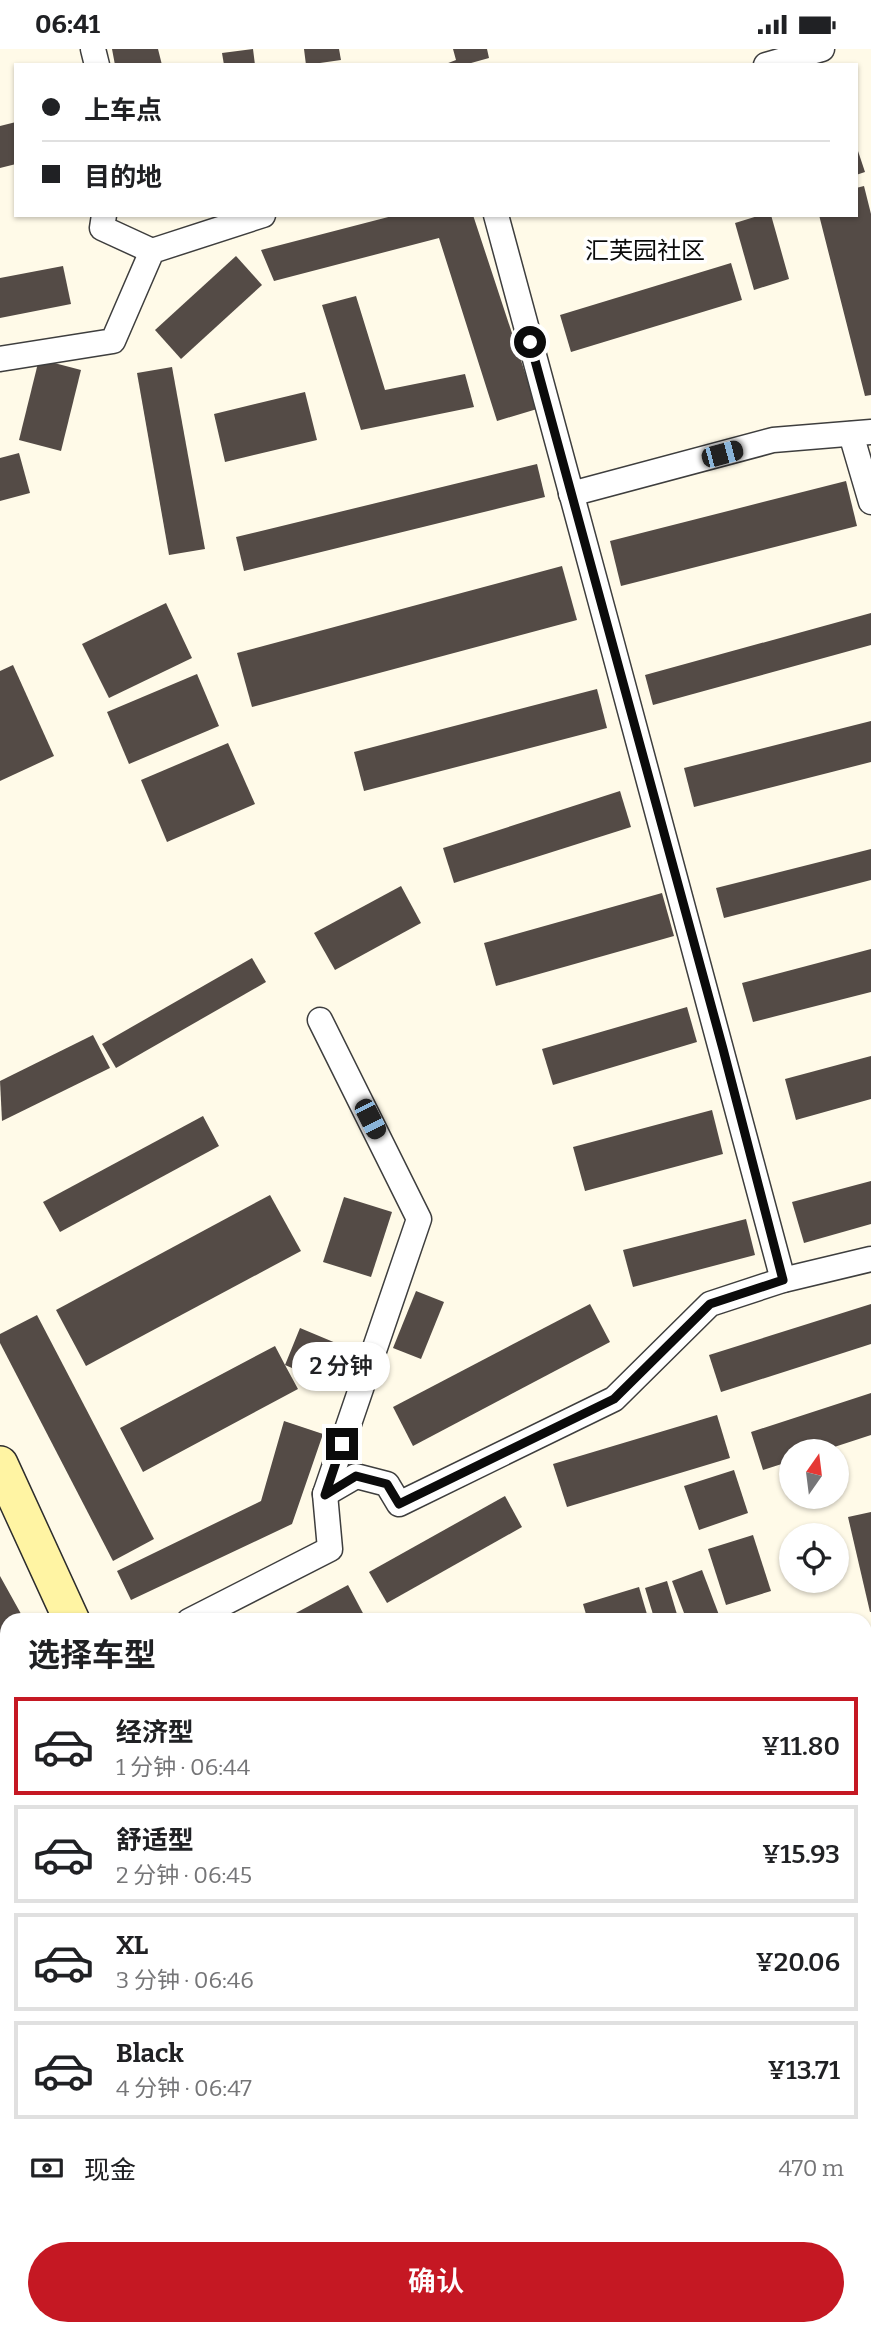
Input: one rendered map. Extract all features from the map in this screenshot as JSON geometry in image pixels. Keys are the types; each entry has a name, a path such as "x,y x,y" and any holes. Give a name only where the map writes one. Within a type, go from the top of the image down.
{"street":[{"path":"773,63 822,49"},
{"path":"104,217 102,228 152,251 257,217"},
{"path":"497,217 723,1049 783,1280"},
{"path":"0,359 113,341 152,251"},
{"path":"571,495 773,440 861,433 871,502"},
{"path":"205,1613 330,1549 325,1495 419,1219 320,1020"},
{"path":"325,1495 356,1476 387,1484 399,1504 614,1399 710,1304 783,1280 871,1259"},
{"path":"0,1464 68,1613"}],"building":[{"path":"112,49 158,49 162,63 115,63"},
{"path":"253,49 255,63 224,63 222,53"},
{"path":"304,49 339,49 341,60 306,63"},
{"path":"453,49 487,49 489,58 471,63 448,63 456,60"},
{"path":"14,122 14,164 0,168 0,126"},
{"path":"858,151 865,172 858,174"},
{"path":"864,186 871,214 871,395 865,396 820,217 858,217 858,188"},
{"path":"388,217 474,217 537,409 497,421 439,238 274,281 261,250"},
{"path":"754,217 772,217 789,279 754,290 735,223"},
{"path":"236,256 262,285 181,359 155,330"},
{"path":"731,263 742,300 571,352 560,315"},
{"path":"63,266 71,304 0,318 0,278"},
{"path":"356,296 385,390 465,374 474,407 361,430 322,305"},
{"path":"39,359 81,370 61,451 19,440"},
{"path":"172,367 205,549 169,555 137,373"},
{"path":"305,392 317,440 225,462 214,414"},
{"path":"19,453 30,493 0,501 0,458"},
{"path":"537,464 545,497 244,571 236,537"},
{"path":"846,481 857,526 621,586 610,541"},
{"path":"562,566 577,620 252,707 237,653"},
{"path":"166,603 192,658 109,698 82,644"},
{"path":"871,613 871,645 653,705 645,675"},
{"path":"13,665 54,756 0,781 0,671"},
{"path":"197,674 219,726 129,764 107,712"},
{"path":"597,689 607,728 364,791 354,752"},
{"path":"871,721 871,762 694,807 684,768"},
{"path":"228,743 255,804 167,842 141,780"},
{"path":"620,791 631,827 454,883 443,848"},
{"path":"871,849 871,880 724,918 716,888"},
{"path":"401,886 421,923 335,970 314,933"},
{"path":"662,893 674,936 496,986 484,943"},
{"path":"871,949 871,992 753,1022 742,983"},
{"path":"252,958 266,982 116,1068 102,1044"},
{"path":"687,1007 697,1042 553,1085 542,1049"},
{"path":"93,1035 110,1068 2,1121 0,1081"},
{"path":"871,1056 871,1099 796,1120 785,1079"},
{"path":"712,1110 723,1154 585,1191 573,1147"},
{"path":"203,1116 219,1146 60,1232 43,1202"},
{"path":"871,1181 871,1224 804,1243 792,1202"},
{"path":"270,1195 301,1251 86,1366 56,1310"},
{"path":"344,1197 392,1212 371,1277 323,1262"},
{"path":"746,1219 755,1255 633,1287 623,1250"},
{"path":"416,1291 444,1302 421,1359 393,1348"},
{"path":"590,1304 610,1342 413,1446 393,1407"},
{"path":"871,1304 871,1344 721,1392 709,1355"},
{"path":"37,1315 154,1539 113,1561 0,1343 0,1334"},
{"path":"300,1328 343,1346 327,1383 285,1365"},
{"path":"275,1346 298,1389 143,1472 120,1428"},
{"path":"871,1393 871,1435 849,1442 849,1439 779,1439 779,1465 763,1470 751,1432"},
{"path":"717,1415 730,1458 567,1507 553,1464"},
{"path":"284,1421 323,1434 292,1524 131,1600 117,1571 261,1501"},
{"path":"734,1470 748,1513 699,1530 684,1486"},
{"path":"505,1496 522,1527 387,1603 369,1572"},
{"path":"871,1512 871,1612 870,1612 848,1517"},
{"path":"753,1535 771,1591 726,1605 708,1549"},
{"path":"702,1570 718,1613 684,1613 672,1581"},
{"path":"0,1576 21,1613 0,1613"},
{"path":"667,1581 677,1613 653,1613 645,1588"},
{"path":"348,1585 363,1613 296,1613"},
{"path":"639,1587 647,1613 586,1613 583,1604"}],"district":[{"name":"汇芙园社区","path":"645,251"}],"route":[{"path":"342,1444 325,1495 356,1476 387,1484 399,1504 614,1399 710,1304 783,1280 723,1049 530,342"}]}
